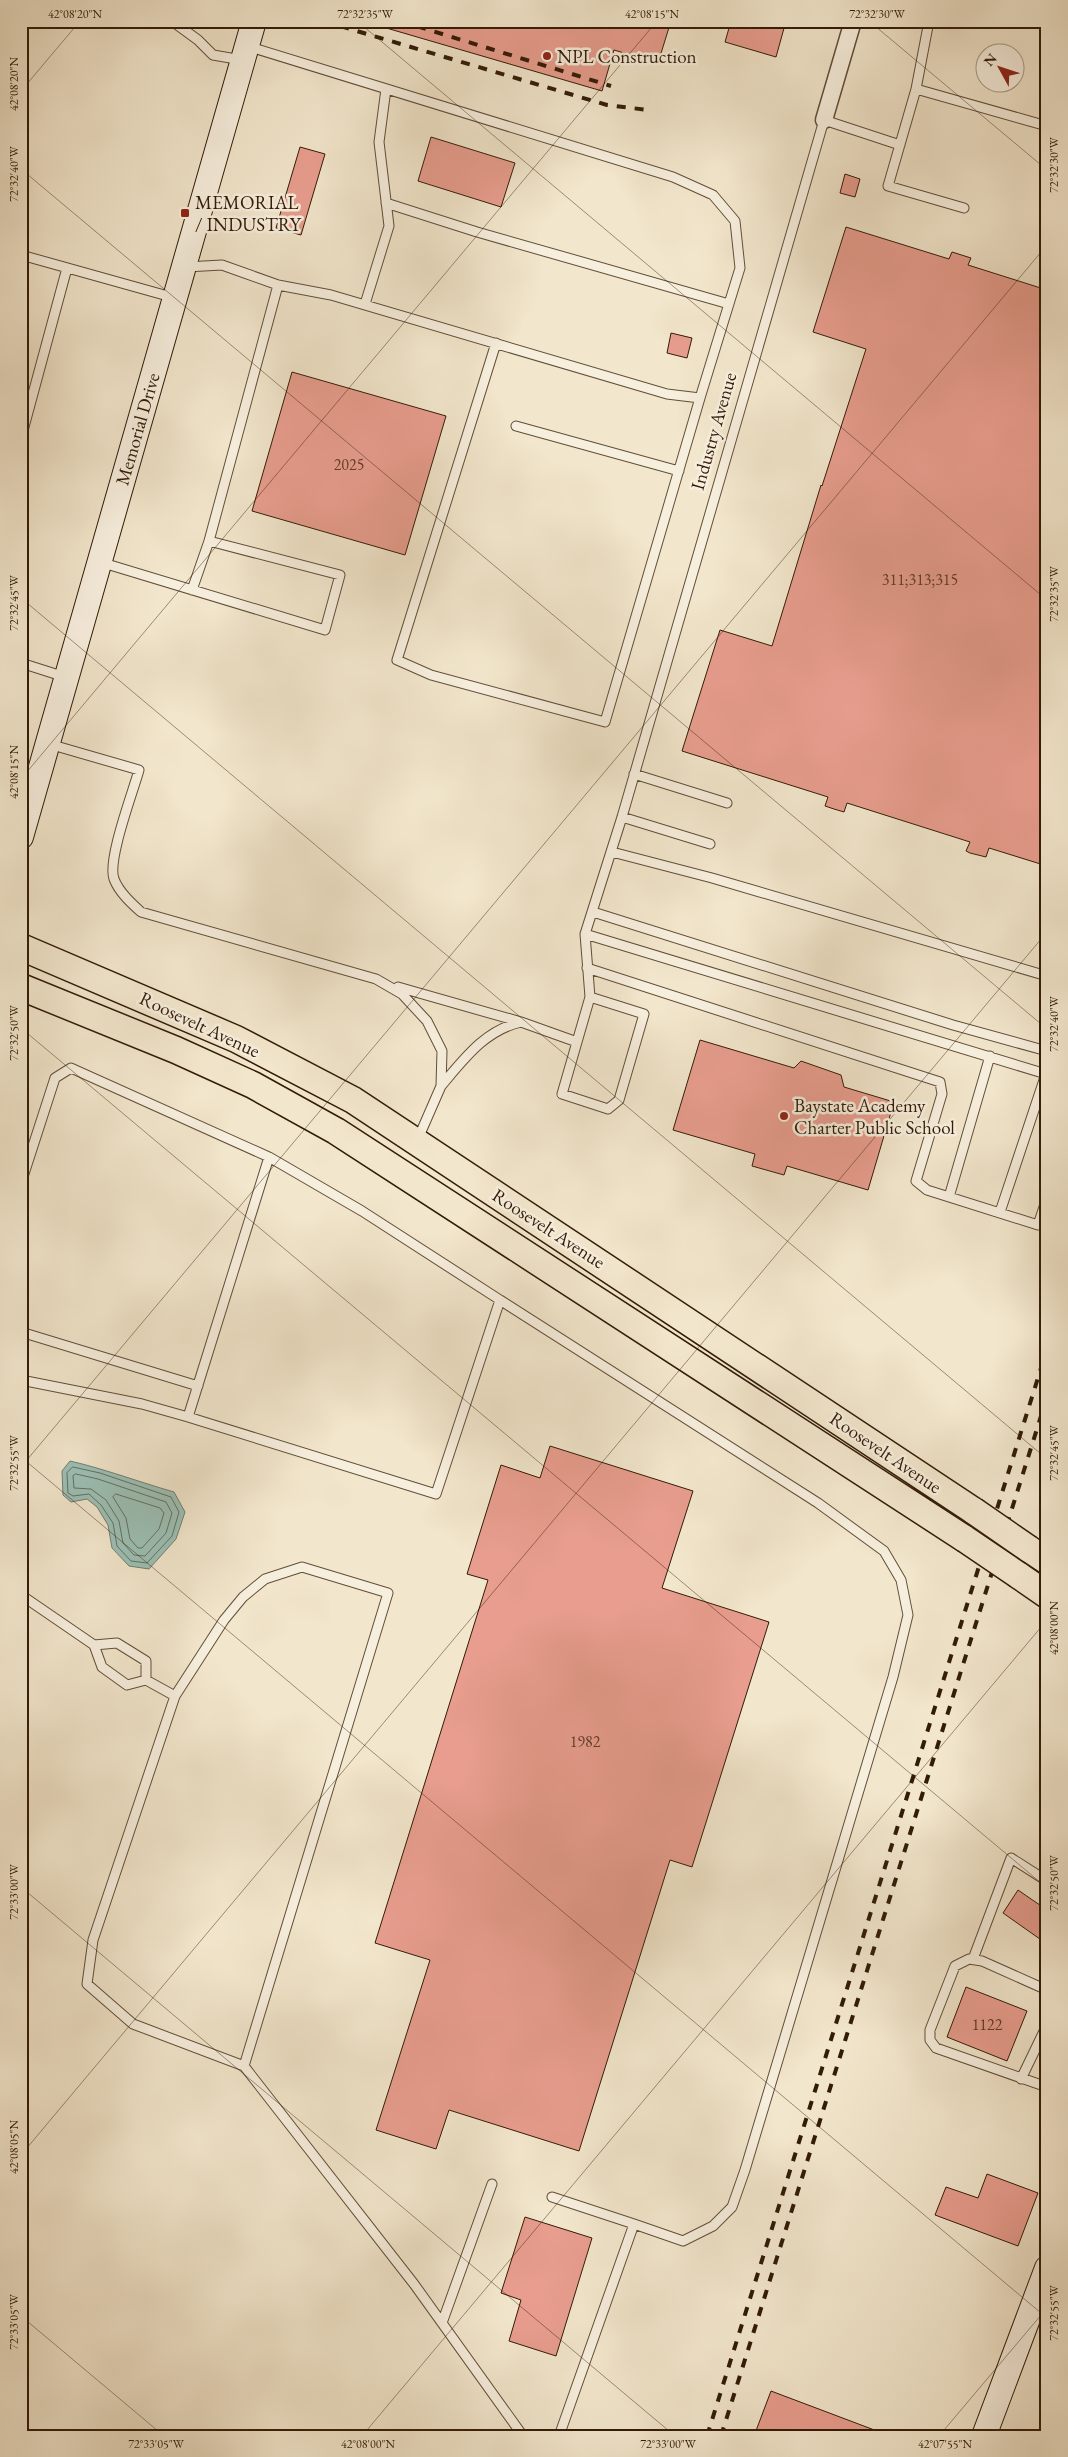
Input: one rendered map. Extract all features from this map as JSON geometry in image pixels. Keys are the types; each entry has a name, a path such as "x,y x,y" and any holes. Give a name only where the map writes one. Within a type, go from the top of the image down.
{"main road":[{"name":"Roosevelt Avenue","path":"21,947 236,1039 353,1100 1038,1555"},
{"name":"Roosevelt Avenue","path":"21,987 185,1054 253,1085 336,1131 410,1177 965,1539 1047,1595"}],"street":[{"name":"Memorial Drive","path":"21,837 68,678 254,21"},
{"name":"Industry Avenue","path":"824,120 853,21"},
{"path":"984,2436 1047,2268"}],"lane":[{"path":"172,21 198,40 213,55 244,53 386,89 673,177 713,195 735,221 740,268 605,722 431,675 397,660 496,343"},
{"path":"930,21 916,89 888,186 964,208"},
{"path":"365,304 389,226 379,142 386,89"},
{"path":"916,89 1047,126"},
{"path":"824,120 900,145"},
{"name":"Industry Avenue","path":"585,934 612,852 824,120"},
{"path":"386,203 487,235 730,304"},
{"path":"21,255 175,298"},
{"path":"184,267 222,265 278,285 331,295 365,304 667,394 700,398"},
{"path":"21,438 67,268"},
{"path":"192,590 209,541 278,285"},
{"path":"516,426 679,470"},
{"path":"100,562 325,630 340,575 209,541"},
{"path":"21,663 68,678"},
{"path":"48,744 139,770 115,851 113,878 123,895 140,912 521,1022 577,1042"},
{"path":"634,774 727,804"},
{"path":"622,817 710,844"},
{"path":"612,852 712,878 1047,976"},
{"path":"593,912 952,1026 1047,1051"},
{"path":"590,998 644,1014 619,1100 608,1110 562,1094 590,998 585,934 1046,1074 1000,1212"},
{"path":"587,968 940,1082 942,1094 916,1181 927,1190 1038,1225 1047,1198"},
{"path":"383,983 402,994 427,1022 442,1051 441,1086"},
{"path":"417,1141 441,1086 474,1048 508,1025 521,1022"},
{"path":"949,1197 990,1056"},
{"path":"21,1183 55,1078 71,1068 269,1157 370,1216 818,1503 884,1551 901,1580 908,1615 894,1677 796,2005 732,2207 713,2226 683,2241 552,2197"},
{"path":"188,1417 269,1157"},
{"path":"21,1380 142,1404 436,1494 500,1300"},
{"path":"21,1332 198,1386"},
{"path":"244,2066 388,1592 302,1567 265,1579 243,1597 224,1620 175,1696 93,1940 87,1984 133,2024 244,2066 414,2284 524,2436"},
{"path":"21,1595 94,1645 102,1667 127,1685 146,1680 175,1696"},
{"path":"94,1645 117,1643 146,1661 146,1680"},
{"path":"973,1959 1011,1858 1047,1882"},
{"path":"1047,1990 982,1960 968,1959 954,1966 932,2024 930,2040 936,2048 1047,2088"},
{"path":"1021,2080 1043,2043 1047,2024"},
{"path":"442,2323 492,2184"},
{"path":"559,2436 634,2224"}],"water":[{"path":"70,1461 174,1492 185,1512 176,1539 149,1569 129,1566 112,1548 108,1525 97,1507 87,1499 71,1502 63,1495 62,1471"}],"building":[{"name":"NPL Construction","path":"377,21 671,21 658,63 614,50 602,91 376,25"},
{"path":"731,21 786,21 776,57 725,42"},
{"path":"431,137 515,163 501,207 418,181"},
{"path":"300,147 325,154 301,235 276,228"},
{"path":"845,174 860,179 855,197 840,193"},
{"path":"846,227 949,259 952,252 971,258 968,265 1047,290 1047,866 989,848 986,857 970,853 966,851 970,842 847,803 844,812 834,809 825,806 828,797 682,751 720,630 772,646 821,485 866,349 813,332"},
{"path":"671,333 692,338 687,358 667,353"},
{"path":"292,372 446,416 405,555 252,511"},
{"name":"Baystate Academy Charter Public School","path":"700,1040 794,1068 801,1061 841,1075 844,1087 894,1102 868,1190 787,1166 784,1175 752,1166 755,1154 673,1130"},
{"path":"550,1446 693,1491 662,1588 769,1622 692,1867 670,1860 579,2151 449,2110 436,2149 376,2130 430,1960 375,1943 488,1580 467,1574 501,1465 540,1478"},
{"path":"1018,1890 1047,1910 1047,1944 1003,1913"},
{"path":"966,1987 1027,2011 1007,2061 947,2037"},
{"path":"987,2174 1038,2193 1018,2246 935,2215 946,2187 978,2198"},
{"path":"525,2217 592,2238 556,2356 509,2341 521,2300 501,2293"},
{"path":"771,2391 885,2434 884,2436 754,2436"}],"railway":[{"path":"323,21 607,105 648,110"},
{"path":"400,21 611,86"},
{"path":"707,2436 1047,1349"},
{"path":"721,2436 1047,1397"}],"place":[{"name":"NPL Construction","path":"547,56"},
{"name":"MEMORIAL / INDUSTRY","path":"185,213"},
{"name":"Baystate Academy Charter Public School","path":"784,1116"}]}
